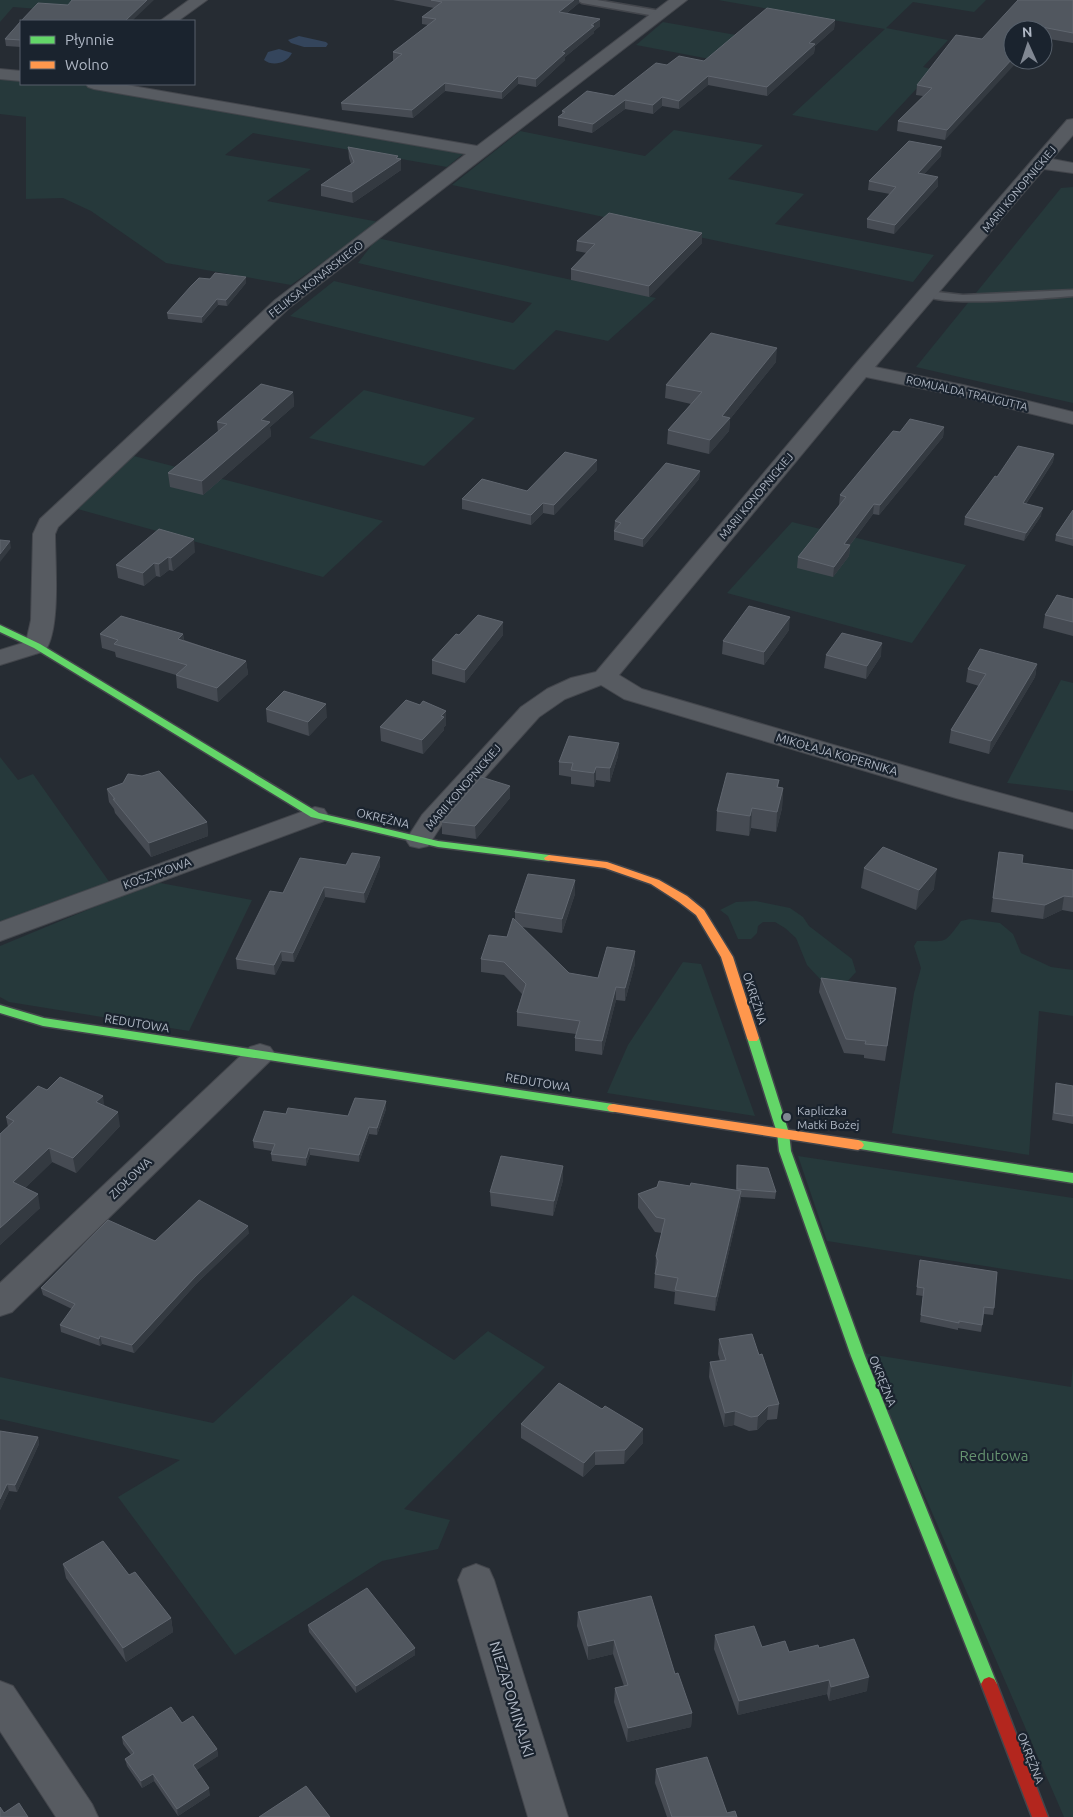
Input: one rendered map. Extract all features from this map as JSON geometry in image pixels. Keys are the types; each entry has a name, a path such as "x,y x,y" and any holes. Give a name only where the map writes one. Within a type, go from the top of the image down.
{"street":[{"path":"169,20 199,0"},
{"name":"FELIKSA KONARSKIEGO","path":"37,646 44,620 44,534 48,524 282,304 679,0"},
{"path":"0,74 20,76"},
{"path":"100,85 482,152"},
{"name":"MARII KONOPNICKIEJ","path":"419,840 431,822 530,712 556,694 580,683 605,677 861,370 1073,124"},
{"path":"1041,163 1073,168"},
{"name":"ROMUALDA TRAUGUTTA","path":"861,370 964,391 1073,418"},
{"name":"OKRĘŻNA","path":"0,628 37,646 315,815 419,840 607,865 655,882 683,899 700,913 727,957 783,1133 785,1152 858,1356 962,1614 1040,1817"},
{"path":"0,658 37,646"},
{"name":"MIKOŁAJA KOPERNIKA","path":"605,677 633,694 965,792 1073,821"},
{"name":"KOSZYKOWA","path":"0,932 315,815"},
{"name":"REDUTOWA","path":"0,1009 43,1022 1073,1178"},
{"name":"ZIOŁOWA","path":"0,1303 260,1054"},
{"name":"NIEZAPOMINAJKI","path":"476,1580 548,1817"},
{"path":"0,1698 78,1817"}],"lane":[{"path":"582,0 661,14"},
{"path":"928,294 963,298 1073,293"}],"green space":[{"path":"0,0 74,0 64,11 13,7 0,22"},
{"path":"718,0 986,0 974,12 913,2 886,28 948,40 923,67 934,70 877,131 792,115 885,29"},
{"path":"663,22 775,42 747,66 636,45"},
{"path":"0,79 20,79 20,85 84,85 464,153 447,167 253,133 225,155 311,169 267,201 379,222 291,285 166,263 91,211 63,198 26,199 26,117 0,114"},
{"path":"674,130 763,145 728,179 804,194 775,224 934,255 913,282 452,185 520,131 645,156"},
{"path":"1073,187 1073,403 916,367 1061,188"},
{"path":"377,238 656,298 608,341 556,330 514,370 290,316 334,281 513,323 532,303 358,263"},
{"path":"364,390 475,418 424,466 309,438"},
{"path":"130,455 383,521 323,577 74,508"},
{"path":"792,522 966,565 912,643 727,593"},
{"path":"1061,680 1073,683 1073,791 1007,783"},
{"path":"0,757 18,780 33,774 110,883 0,922"},
{"path":"155,882 252,900 189,1031 9,1002 0,997 0,946"},
{"path":"756,901 790,908 803,917 809,926 852,959 856,972 846,983 820,979 807,965 796,938 775,922 763,922 758,926 757,933 751,939 738,939 728,916 720,910 736,902"},
{"path":"970,919 1000,923 1013,934 1021,953 1051,967 1073,970 1073,1016 1039,1011 1029,1155 892,1133 914,993 921,968 914,946 917,941 943,940 950,935 961,921"},
{"path":"683,962 701,964 755,1116 607,1093 628,1045"},
{"path":"798,1156 1073,1198 1073,1280 827,1241"},
{"path":"353,1295 454,1360 488,1331 545,1367 404,1509 450,1520 438,1549 382,1561 235,1655 118,1497 180,1460 0,1419 0,1377 213,1423"},
{"name":"Redutowa","path":"863,1353 1071,1387 1073,1364 1073,1817 1064,1817"}],"water":[{"path":"299,36 328,44 326,47 304,47 291,43 288,40"},
{"path":"279,49 292,53 280,63 271,63 264,60 268,52"}],"building":[{"path":"72,0 147,0 126,20 22,20 38,3 68,5"},
{"path":"431,0 574,0 559,12 600,19 562,52 565,53 536,79 518,76 502,92 445,83 412,110 341,103 402,54 393,52 436,19 422,17 442,2"},
{"path":"1018,0 1073,0 1073,33 1053,29 1053,20 1003,20 1003,69 947,130 898,121 932,88 917,85 956,35 982,39"},
{"path":"767,8 835,20 809,43 815,44 767,87 708,76 679,101 662,97 653,105 625,100 593,124 558,117 565,112 562,111 587,91 614,96 656,63 667,65 679,56 704,61"},
{"path":"20,22 20,40 5,39"},
{"path":"909,141 942,147 918,173 938,177 895,225 867,219 896,187 869,181"},
{"path":"348,147 398,156 396,158 401,159 352,192 321,185 354,162"},
{"path":"609,213 702,233 649,286 571,269 595,244 577,241"},
{"path":"215,273 246,277 226,300 217,299 202,317 167,313 199,278 210,279"},
{"path":"711,333 777,348 722,416 730,418 710,440 668,430 702,392 666,385"},
{"path":"261,384 293,392 261,420 270,422 202,481 168,473 227,424 217,422"},
{"path":"910,419 944,427 880,505 874,504 844,544 850,545 834,567 798,557 846,497 840,495 893,431 900,432"},
{"path":"1018,446 1054,454 1023,503 1043,508 1026,533 965,517 995,476 997,477"},
{"path":"565,452 597,460 554,505 543,503 531,515 462,499 482,479 527,491"},
{"path":"666,463 700,471 643,539 614,531 621,523 615,521"},
{"path":"1073,510 1073,539 1056,535"},
{"path":"159,529 194,539 171,558 168,557 159,564 154,563 143,573 116,565"},
{"path":"0,540 10,541 0,554"},
{"path":"1057,595 1073,599 1073,622 1045,615"},
{"path":"749,606 790,617 764,652 723,641"},
{"path":"478,615 503,622 465,670 432,660 456,634 459,635"},
{"path":"121,616 183,634 178,639 246,661 217,688 176,675 187,665 114,644 118,640 100,634"},
{"path":"842,633 882,643 867,666 826,655"},
{"path":"980,649 1037,664 991,741 951,730 986,674 968,669"},
{"path":"284,691 326,704 308,722 266,709"},
{"path":"406,700 420,705 423,701 446,711 441,716 444,717 422,740 380,727"},
{"path":"569,736 619,743 610,768 596,767 594,773 571,770 573,763 559,762"},
{"path":"159,771 207,822 149,843 107,789 123,783 128,774 142,776"},
{"path":"727,773 779,780 777,787 783,788 777,812 752,808 750,816 717,811"},
{"path":"481,777 510,786 475,826 442,822"},
{"path":"883,847 937,869 919,890 864,868"},
{"path":"999,852 1023,855 1022,863 1073,870 1073,897 1064,896 1045,905 993,898"},
{"path":"352,853 380,857 364,893 324,887 293,953 281,951 274,965 236,959 270,891 283,893 300,858 346,865"},
{"path":"528,874 575,880 562,919 515,912"},
{"path":"513,918 569,973 598,978 607,947 635,951 625,988 616,987 602,1041 575,1038 580,1021 517,1012 526,984 504,962 481,959 489,935 507,937"},
{"path":"821,978 896,988 887,1046 865,1044 866,1041 846,1039"},
{"path":"60,1077 103,1096 96,1102 118,1112 73,1158 49,1148 13,1182 38,1194 0,1228 0,1134 14,1121 6,1117 38,1086 47,1090"},
{"path":"1056,1083 1073,1086 1073,1116 1054,1113"},
{"path":"355,1098 386,1101 377,1128 369,1127 359,1155 309,1148 306,1158 271,1154 275,1144 253,1141 264,1111 286,1114 288,1108 348,1116"},
{"path":"501,1156 563,1166 554,1201 490,1192"},
{"path":"737,1165 768,1168 776,1192 737,1189"},
{"path":"659,1181 690,1186 691,1183 741,1191 716,1297 675,1290 678,1278 655,1274 658,1261 656,1256 665,1219 656,1217 638,1194 657,1187"},
{"path":"199,1200 248,1226 195,1277 132,1345 100,1336 99,1339 60,1325 75,1304 41,1288 108,1220 155,1241"},
{"path":"920,1260 997,1272 994,1308 984,1307 982,1325 959,1321 959,1323 921,1315 924,1288 917,1287"},
{"path":"752,1334 759,1355 762,1354 779,1404 768,1406 758,1416 751,1417 735,1411 725,1413 710,1362 726,1360 719,1339"},
{"path":"559,1383 602,1409 605,1406 643,1429 625,1450 595,1451 584,1463 521,1424"},
{"path":"0,1431 38,1437 15,1485 7,1484 0,1499"},
{"path":"103,1541 129,1575 135,1572 171,1618 123,1648 63,1564"},
{"path":"367,1588 415,1648 356,1686 308,1625"},
{"path":"651,1596 675,1674 678,1673 692,1713 628,1728 615,1688 628,1685 614,1640 588,1646 578,1612"},
{"path":"754,1626 762,1647 785,1641 789,1652 818,1645 819,1648 854,1639 869,1677 831,1687 829,1680 739,1701 715,1635"},
{"path":"171,1707 182,1723 193,1716 217,1749 193,1765 209,1788 177,1809 153,1774 141,1781 125,1759 134,1753 122,1737"},
{"path":"707,1757 727,1813 735,1811 737,1817 672,1817 656,1769"},
{"path":"306,1786 330,1817 259,1817"},
{"path":"19,1803 28,1817 0,1817 0,1807 4,1813"}],"traffic: fast":[{"path":"0,628 37,646 315,815 438,844 549,858"},
{"path":"0,1009 43,1022 613,1108"},
{"path":"753,1038 783,1133 785,1151 858,1356 989,1684"},
{"path":"858,1145 1073,1178"}],"traffic: slow":[{"path":"549,858 607,865 655,882 683,899 700,913 727,957 753,1038"},
{"path":"613,1108 858,1145"}],"traffic: jam":[{"path":"989,1684 1040,1817"}],"place":[{"name":"Kapliczka Matki Bożej","path":"787,1117"}]}
